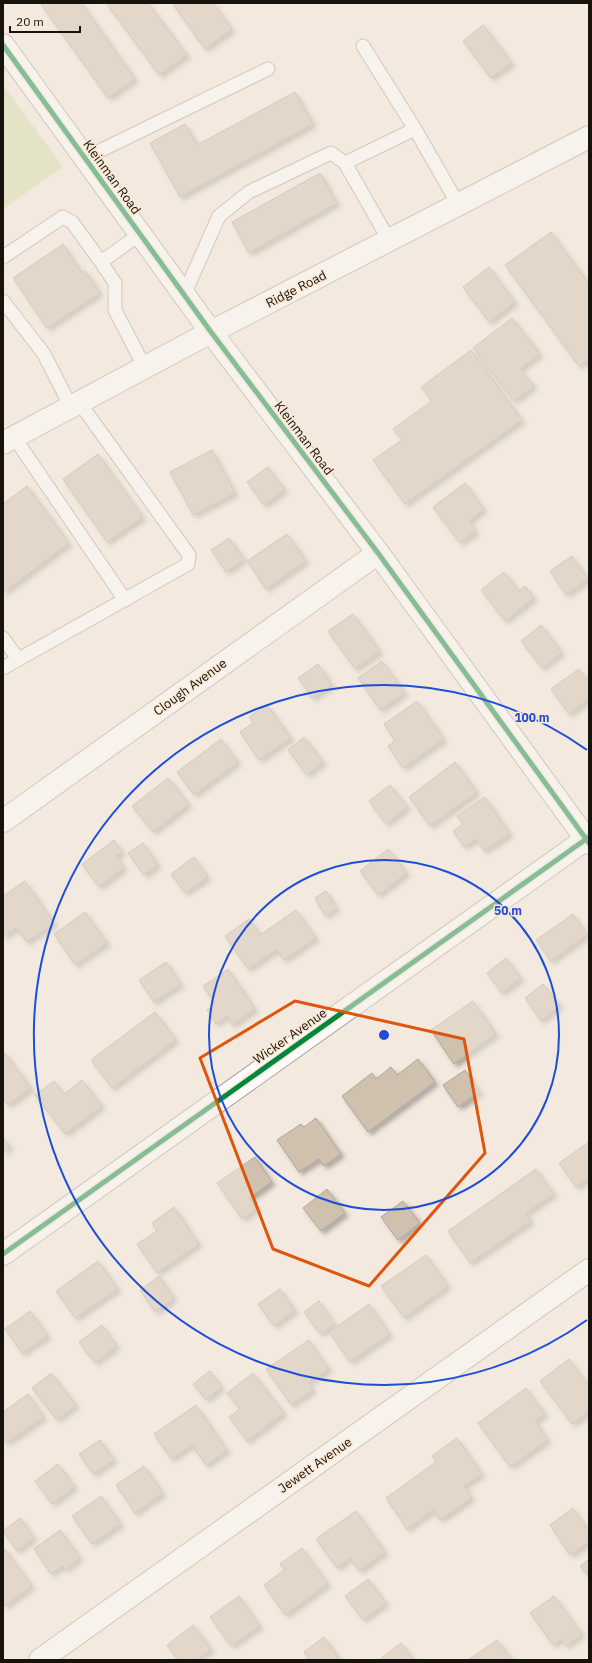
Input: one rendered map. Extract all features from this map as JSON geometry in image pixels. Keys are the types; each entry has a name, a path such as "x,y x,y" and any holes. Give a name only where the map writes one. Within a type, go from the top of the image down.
{"street":[{"name":"Kleinman Road","path":"3,45 211,332 378,553 588,840"},
{"name":"Ridge Road","path":"9,440 211,332 589,137"},
{"name":"Clough Avenue","path":"3,820 378,553"},
{"name":"Wicker Avenue","path":"3,1254 588,840"},
{"name":"Jewett Avenue","path":"40,1660 589,1270"}],"lane":[{"path":"363,46 415,128 458,204"},
{"path":"85,158 268,69"},
{"path":"345,163 415,128"},
{"path":"184,295 219,216 249,192 331,153 345,163 389,240"},
{"path":"3,257 63,217 72,222 115,283 115,310 145,368"},
{"path":"101,262 140,234"},
{"path":"3,301 44,354 75,404 189,555 188,564 3,668"},
{"path":"9,440 125,600"},
{"path":"3,638 18,659"}],"highlighted area":[{"path":"295,1001 464,1039 485,1153 369,1286 273,1249 200,1058"}],"green space":[{"path":"3,85 63,167 3,209"}],"building":[{"path":"40,3 81,3 135,79 108,98"},
{"path":"106,3 148,3 187,55 159,75"},
{"path":"172,3 213,3 232,29 205,49"},
{"path":"483,25 512,63 491,78 463,41"},
{"path":"295,92 313,124 180,197 150,143 185,124 197,145"},
{"path":"320,173 337,203 249,253 232,222"},
{"path":"551,232 589,284 589,359 579,366 505,265"},
{"path":"63,244 82,273 85,271 100,293 47,328 13,278"},
{"path":"489,267 515,302 489,322 463,287"},
{"path":"512,318 540,354 520,369 534,386 514,401 473,348"},
{"path":"471,350 522,420 405,504 373,460 402,440 393,429 432,401 421,387"},
{"path":"212,450 235,493 193,515 170,472"},
{"path":"98,454 143,517 107,542 63,479"},
{"path":"268,467 285,490 264,505 247,482"},
{"path":"465,483 484,509 469,521 476,531 460,543 433,507"},
{"path":"27,486 69,543 3,593 3,504"},
{"path":"287,534 306,561 266,589 247,561"},
{"path":"229,538 244,559 226,572 211,550"},
{"path":"572,556 588,579 566,595 550,571"},
{"path":"504,572 519,591 525,586 534,598 505,621 481,590"},
{"path":"353,614 380,651 355,669 328,631"},
{"path":"541,625 562,652 542,668 521,641"},
{"path":"382,661 405,693 380,710 358,678"},
{"path":"318,664 332,685 312,698 298,678"},
{"path":"579,669 589,683 589,699 569,714 551,689"},
{"path":"417,701 444,739 403,768 388,746 395,741 384,724"},
{"path":"267,705 291,738 259,760 240,732 253,723 249,717"},
{"path":"304,737 323,762 307,775 288,750"},
{"path":"221,739 238,762 194,795 177,772"},
{"path":"455,762 477,792 430,826 409,797"},
{"path":"168,778 189,804 153,832 132,806"},
{"path":"390,785 408,807 386,824 369,801"},
{"path":"485,797 510,834 484,851 476,839 464,847 453,831 463,824 457,816"},
{"path":"114,840 122,852 116,856 124,868 99,887 82,864"},
{"path":"143,843 158,865 144,875 128,853"},
{"path":"388,849 407,873 378,895 360,871"},
{"path":"194,857 208,877 185,893 171,874"},
{"path":"25,881 54,923 27,942 16,928 3,937 3,896"},
{"path":"326,891 337,908 325,916 315,898"},
{"path":"296,910 316,938 284,960 276,950 248,969 225,936 249,919 260,935"},
{"path":"85,912 107,943 75,965 54,934"},
{"path":"573,914 587,935 551,961 536,940"},
{"path":"506,958 521,978 502,993 487,973"},
{"path":"166,962 181,984 154,1002 139,980"},
{"path":"228,969 255,1009 232,1025 227,1016 216,1024 207,1010 215,1004 203,986"},
{"path":"543,984 560,1006 541,1021 525,998"},
{"path":"473,1001 496,1034 454,1064 431,1030"},
{"path":"155,1012 176,1040 112,1088 91,1060"},
{"path":"5,1053 31,1088 8,1105 3,1098 3,1055"},
{"path":"418,1059 435,1082 368,1132 342,1096 372,1073 376,1079 391,1067 397,1075"},
{"path":"465,1070 480,1092 458,1107 443,1085"},
{"path":"82,1080 102,1106 65,1134 35,1095 54,1081 64,1094"},
{"path":"316,1118 341,1154 324,1166 319,1159 299,1172 277,1140 301,1124 304,1127"},
{"path":"3,1137 10,1147 3,1152"},
{"path":"589,1142 589,1178 576,1187 559,1163"},
{"path":"255,1157 272,1182 249,1198 256,1209 242,1219 217,1183"},
{"path":"536,1169 554,1194 526,1213 531,1221 470,1263 448,1231"},
{"path":"327,1189 345,1213 321,1231 303,1208"},
{"path":"403,1201 420,1223 398,1240 381,1217"},
{"path":"174,1207 199,1244 157,1273 137,1244 157,1231 152,1223"},
{"path":"426,1255 448,1286 404,1318 381,1286"},
{"path":"98,1261 118,1289 75,1318 56,1291"},
{"path":"159,1276 174,1298 155,1312 140,1290"},
{"path":"280,1289 295,1310 274,1326 258,1304"},
{"path":"319,1301 335,1324 320,1334 304,1312"},
{"path":"369,1304 390,1334 350,1362 329,1332"},
{"path":"30,1311 48,1336 22,1353 5,1329"},
{"path":"102,1325 117,1346 95,1363 79,1342"},
{"path":"309,1340 329,1369 308,1383 313,1390 291,1405 266,1369"},
{"path":"569,1359 589,1386 589,1412 572,1424 540,1381"},
{"path":"210,1371 222,1387 206,1400 193,1384"},
{"path":"51,1373 76,1405 57,1420 32,1388"},
{"path":"253,1373 284,1413 247,1441 229,1417 240,1409 227,1393"},
{"path":"526,1388 545,1414 535,1421 548,1440 510,1467 478,1423"},
{"path":"28,1394 44,1417 6,1443 3,1439 3,1412"},
{"path":"196,1405 227,1450 206,1465 192,1445 171,1459 154,1434"},
{"path":"457,1438 482,1474 464,1486 472,1498 440,1520 433,1510 407,1529 386,1498 436,1462 432,1456"},
{"path":"100,1440 114,1460 93,1474 79,1454"},
{"path":"58,1464 75,1487 52,1504 35,1481"},
{"path":"144,1466 163,1493 135,1513 116,1485"},
{"path":"101,1496 121,1524 92,1544 72,1516"},
{"path":"573,1508 589,1531 589,1542 570,1555 550,1525"},
{"path":"356,1511 385,1552 359,1571 350,1558 337,1568 316,1539"},
{"path":"20,1518 34,1538 17,1551 3,1531"},
{"path":"60,1530 80,1558 65,1569 62,1566 51,1574 34,1549"},
{"path":"302,1548 328,1584 285,1615 264,1585 284,1570 280,1564"},
{"path":"5,1549 32,1586 5,1606 3,1603 3,1550"},
{"path":"589,1559 589,1577 580,1566"},
{"path":"368,1579 386,1603 363,1620 345,1596"},
{"path":"239,1596 260,1626 231,1646 210,1617"},
{"path":"554,1596 582,1634 566,1646 561,1639 553,1645 530,1613"},
{"path":"193,1625 211,1649 197,1660 178,1660 167,1645"},
{"path":"324,1637 339,1658 336,1660 309,1660 304,1652"},
{"path":"497,1640 512,1660 468,1660"},
{"path":"401,1643 414,1660 379,1660"}],"cycle path":[{"path":"3,45 211,332 378,553 589,843"},
{"path":"3,1254 589,837"}]}
